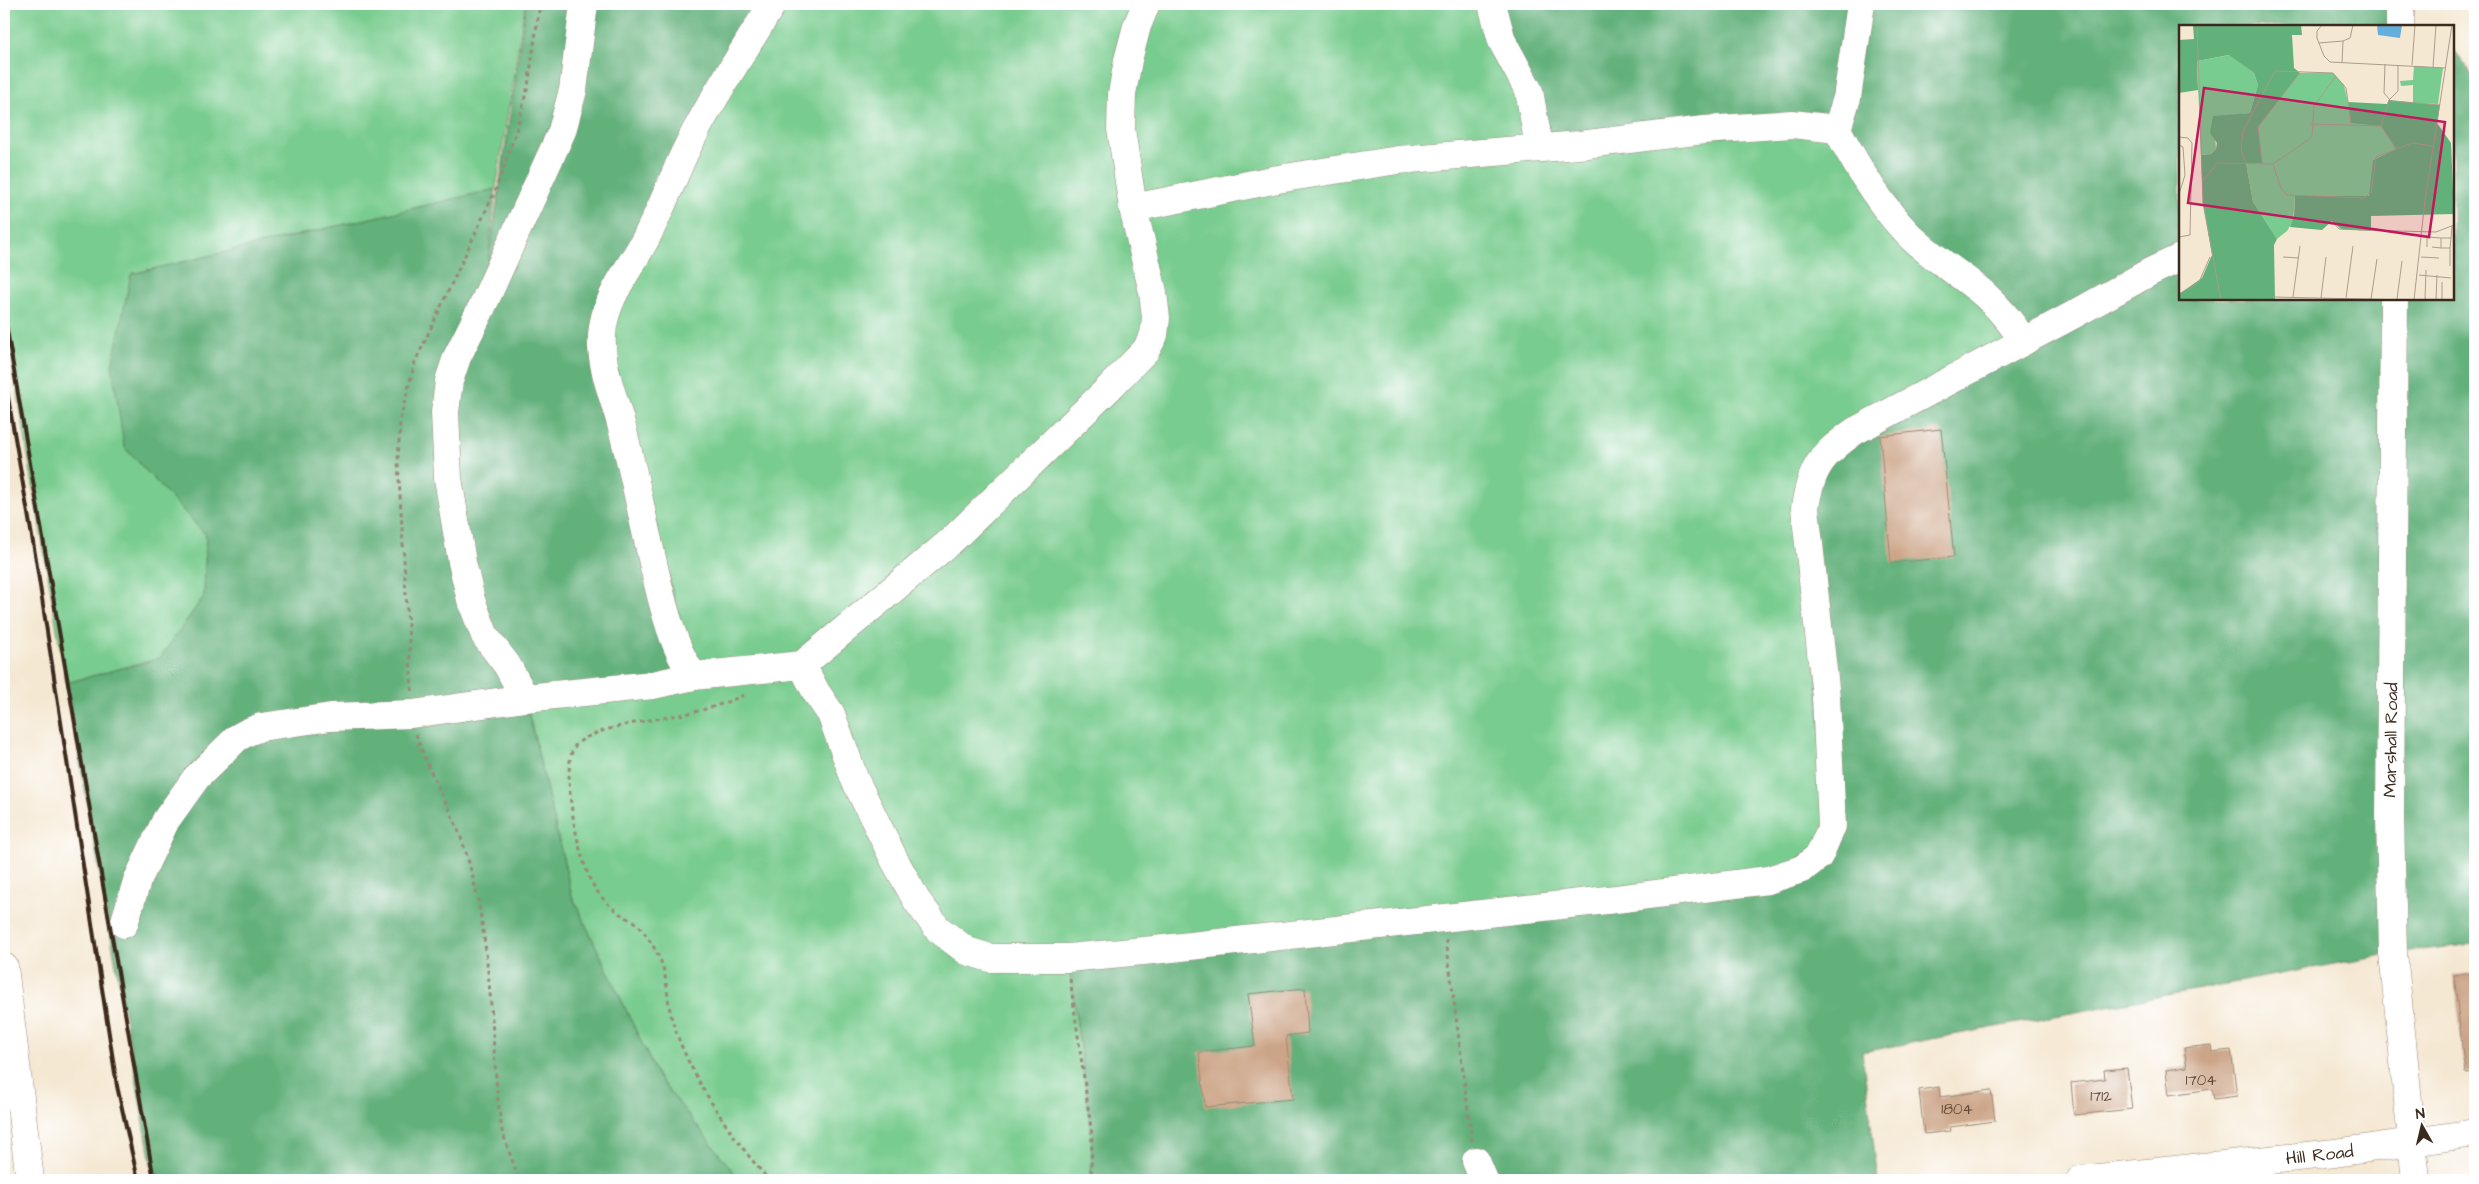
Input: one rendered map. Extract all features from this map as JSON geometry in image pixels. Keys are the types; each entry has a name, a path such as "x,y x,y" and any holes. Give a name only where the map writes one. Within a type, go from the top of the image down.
{"main road":[{"path":"525,698 507,666 485,636 471,600 462,562 448,478 445,412 448,381 457,357 482,307 562,131 573,90 584,4"},
{"path":"694,676 684,664 677,650 654,567 634,478 603,360 602,336 604,320 621,278 644,242 664,202 684,154 772,4"},
{"path":"124,924 137,881 166,820 196,778 236,738 261,727 322,718 412,714 525,698 653,685 694,676 802,665 951,541 1108,390 1146,350 1154,335 1156,318 1153,292 1133,208 1122,138 1122,94 1128,60 1137,26 1146,4"},
{"path":"1492,4 1502,40 1529,91 1537,135 1536,148"},
{"path":"1861,4 1847,98 1837,129 1848,150 1885,206 1907,234 2004,312 2024,341"},
{"path":"2400,4 2400,25"},
{"path":"1133,208 1344,167 1407,159 1536,148 1704,130 1792,124 1837,129"},
{"path":"802,665 816,692 832,714 856,780 895,861 917,901 938,929 967,951 990,958 1068,958 1768,880 1802,869 1819,856 1832,826 1826,696 1805,508 1808,487 1818,463 1828,451 1855,430 2150,272 2179,258"},
{"name":"Marshall Road","path":"2394,300 2390,816 2392,953 2410,1143 2416,1180"},
{"path":"4,967 30,1180"},
{"name":"Hill Road","path":"2080,1180 2410,1143 2475,1133"}],"path":[{"path":"751,691 695,712 619,726 580,741 574,748 570,758 569,779 573,818 584,865 593,885 606,902 635,922 656,952 667,982 672,1016 688,1058 730,1129 769,1180"},
{"path":"1443,917 1466,1103 1480,1171"},
{"path":"1068,958 1092,1135 1091,1180"}],"green space":[{"path":"4,4 525,4 496,189 131,274 124,447 206,535 204,596 160,658 66,683 4,311"},
{"path":"526,4 772,4 604,320 694,676 525,698 572,896 658,1077 740,1180 154,1180 66,683 160,658 204,596 206,535 124,447 112,366 131,274 496,189 486,278"},
{"path":"772,4 1492,4 1837,129 2024,341 1832,826 1802,869 1068,959 1092,1135 1091,1180 740,1180 658,1077 572,896 525,698 602,336"},
{"path":"1492,4 2400,4 2400,25 2179,25 2179,300 2454,300 2454,50 2475,79 2475,944 2393,953 1862,1052 1878,1180 1484,1180 1476,1161 1463,1180 1091,1180 1092,1135 1068,958 1768,880 1828,840 1805,508 1819,463 2024,341 1918,243 1837,129 1536,148"}],"building":[{"path":"1941,429 1954,557 1891,563 1880,436"},
{"path":"2475,973 2475,1072 2465,1073 2454,975"},
{"path":"1305,988 1308,1033 1286,1036 1293,1099 1205,1107 1199,1052 1255,1046 1248,994"},
{"path":"2211,1045 2212,1052 2231,1050 2237,1096 2214,1099 2212,1089 2169,1095 2166,1070 2187,1067 2184,1048"},
{"path":"2127,1068 2132,1109 2074,1115 2071,1083 2105,1079 2104,1070"},
{"path":"1939,1087 1940,1097 1991,1090 1995,1121 1950,1127 1951,1131 1924,1134 1919,1090"}],"railway":[{"path":"4,313 154,1180"},
{"path":"4,374 36,560 117,1086 138,1180"}]}
